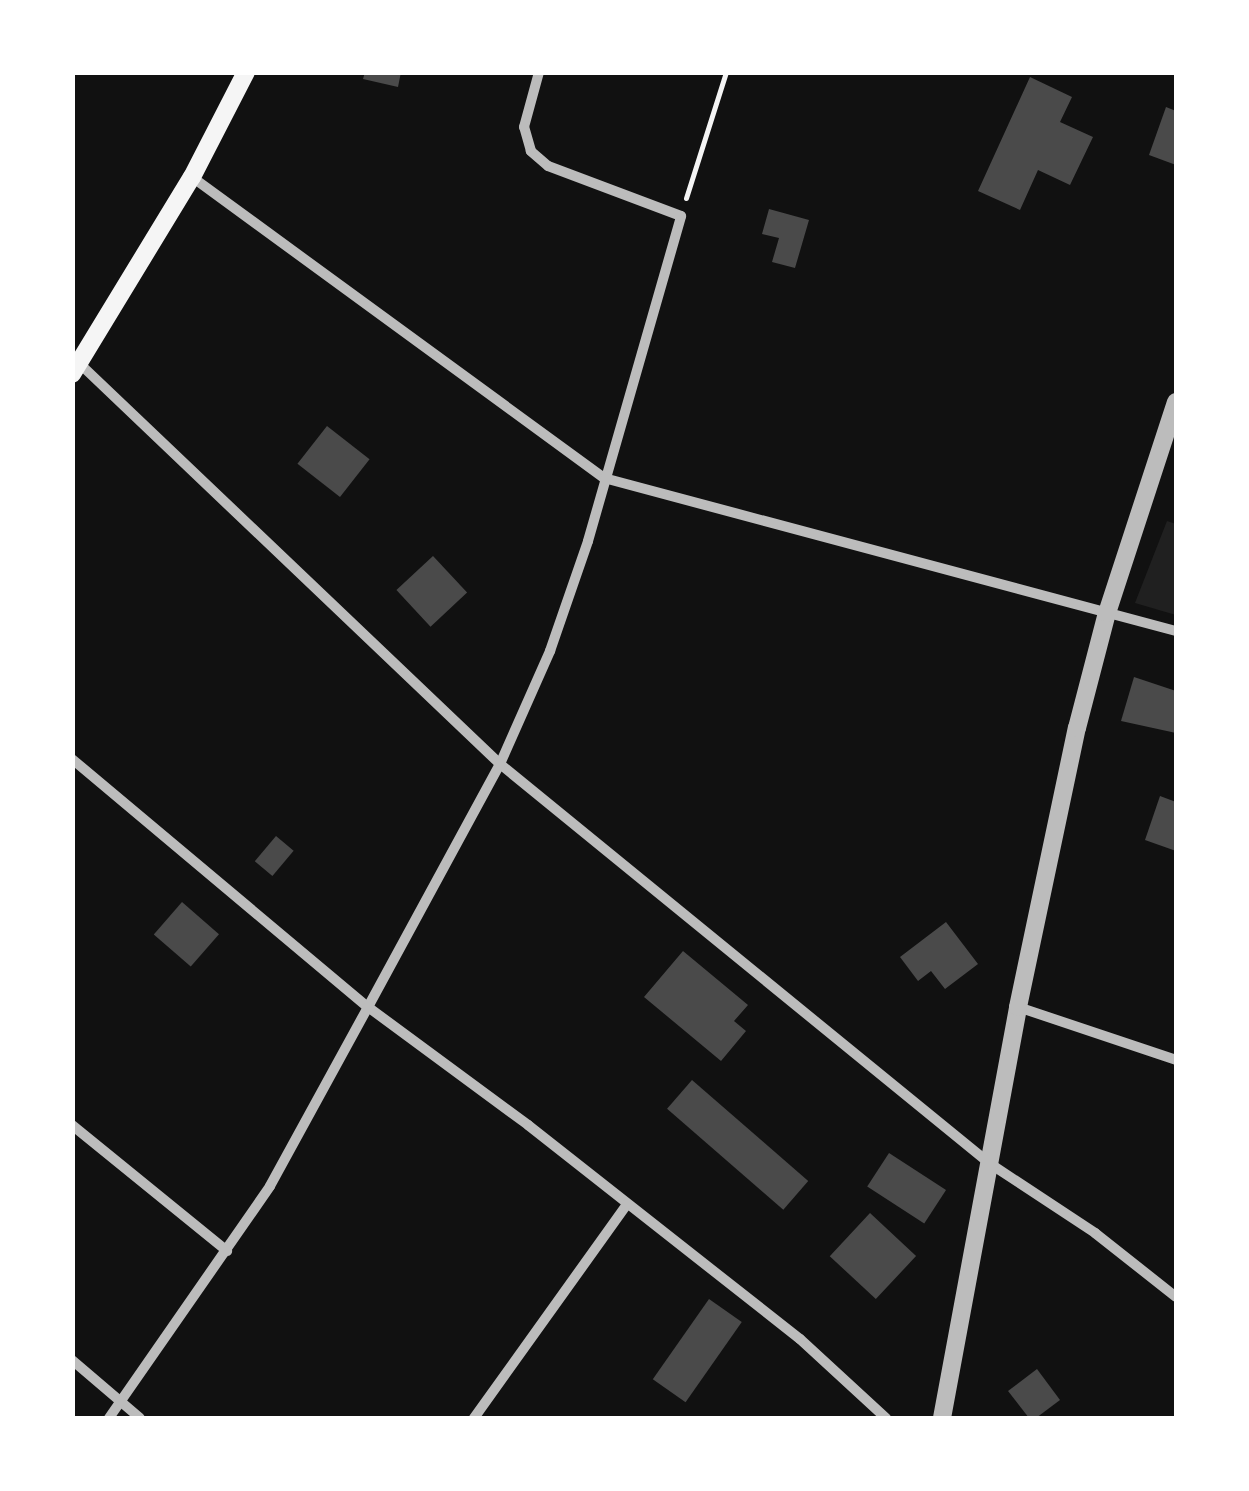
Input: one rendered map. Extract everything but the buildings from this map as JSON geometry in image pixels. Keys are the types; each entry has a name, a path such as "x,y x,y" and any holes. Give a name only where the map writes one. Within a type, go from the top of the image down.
{"main road":[{"path":"76,368 192,177 246,72"}],"street":[{"path":"108,1418 270,1186 500,764 550,651 588,542 681,216 548,166 531,151 524,127 539,72"},
{"path":"192,177 604,478 1176,630"},
{"path":"76,368 500,764 990,1163 1095,1234 1176,1297"},
{"path":"942,1418 1063,788 1107,613 1176,402"},
{"path":"72,759 368,1007 800,1339 886,1418"},
{"path":"1018,1007 1176,1060"},
{"path":"72,1125 226,1252"},
{"path":"474,1418 627,1204"},
{"path":"72,1360 140,1418"}],"path":[{"path":"681,216 726,72"}],"shaded area":[{"path":"1167,521 1176,524 1176,615 1135,603"}]}
